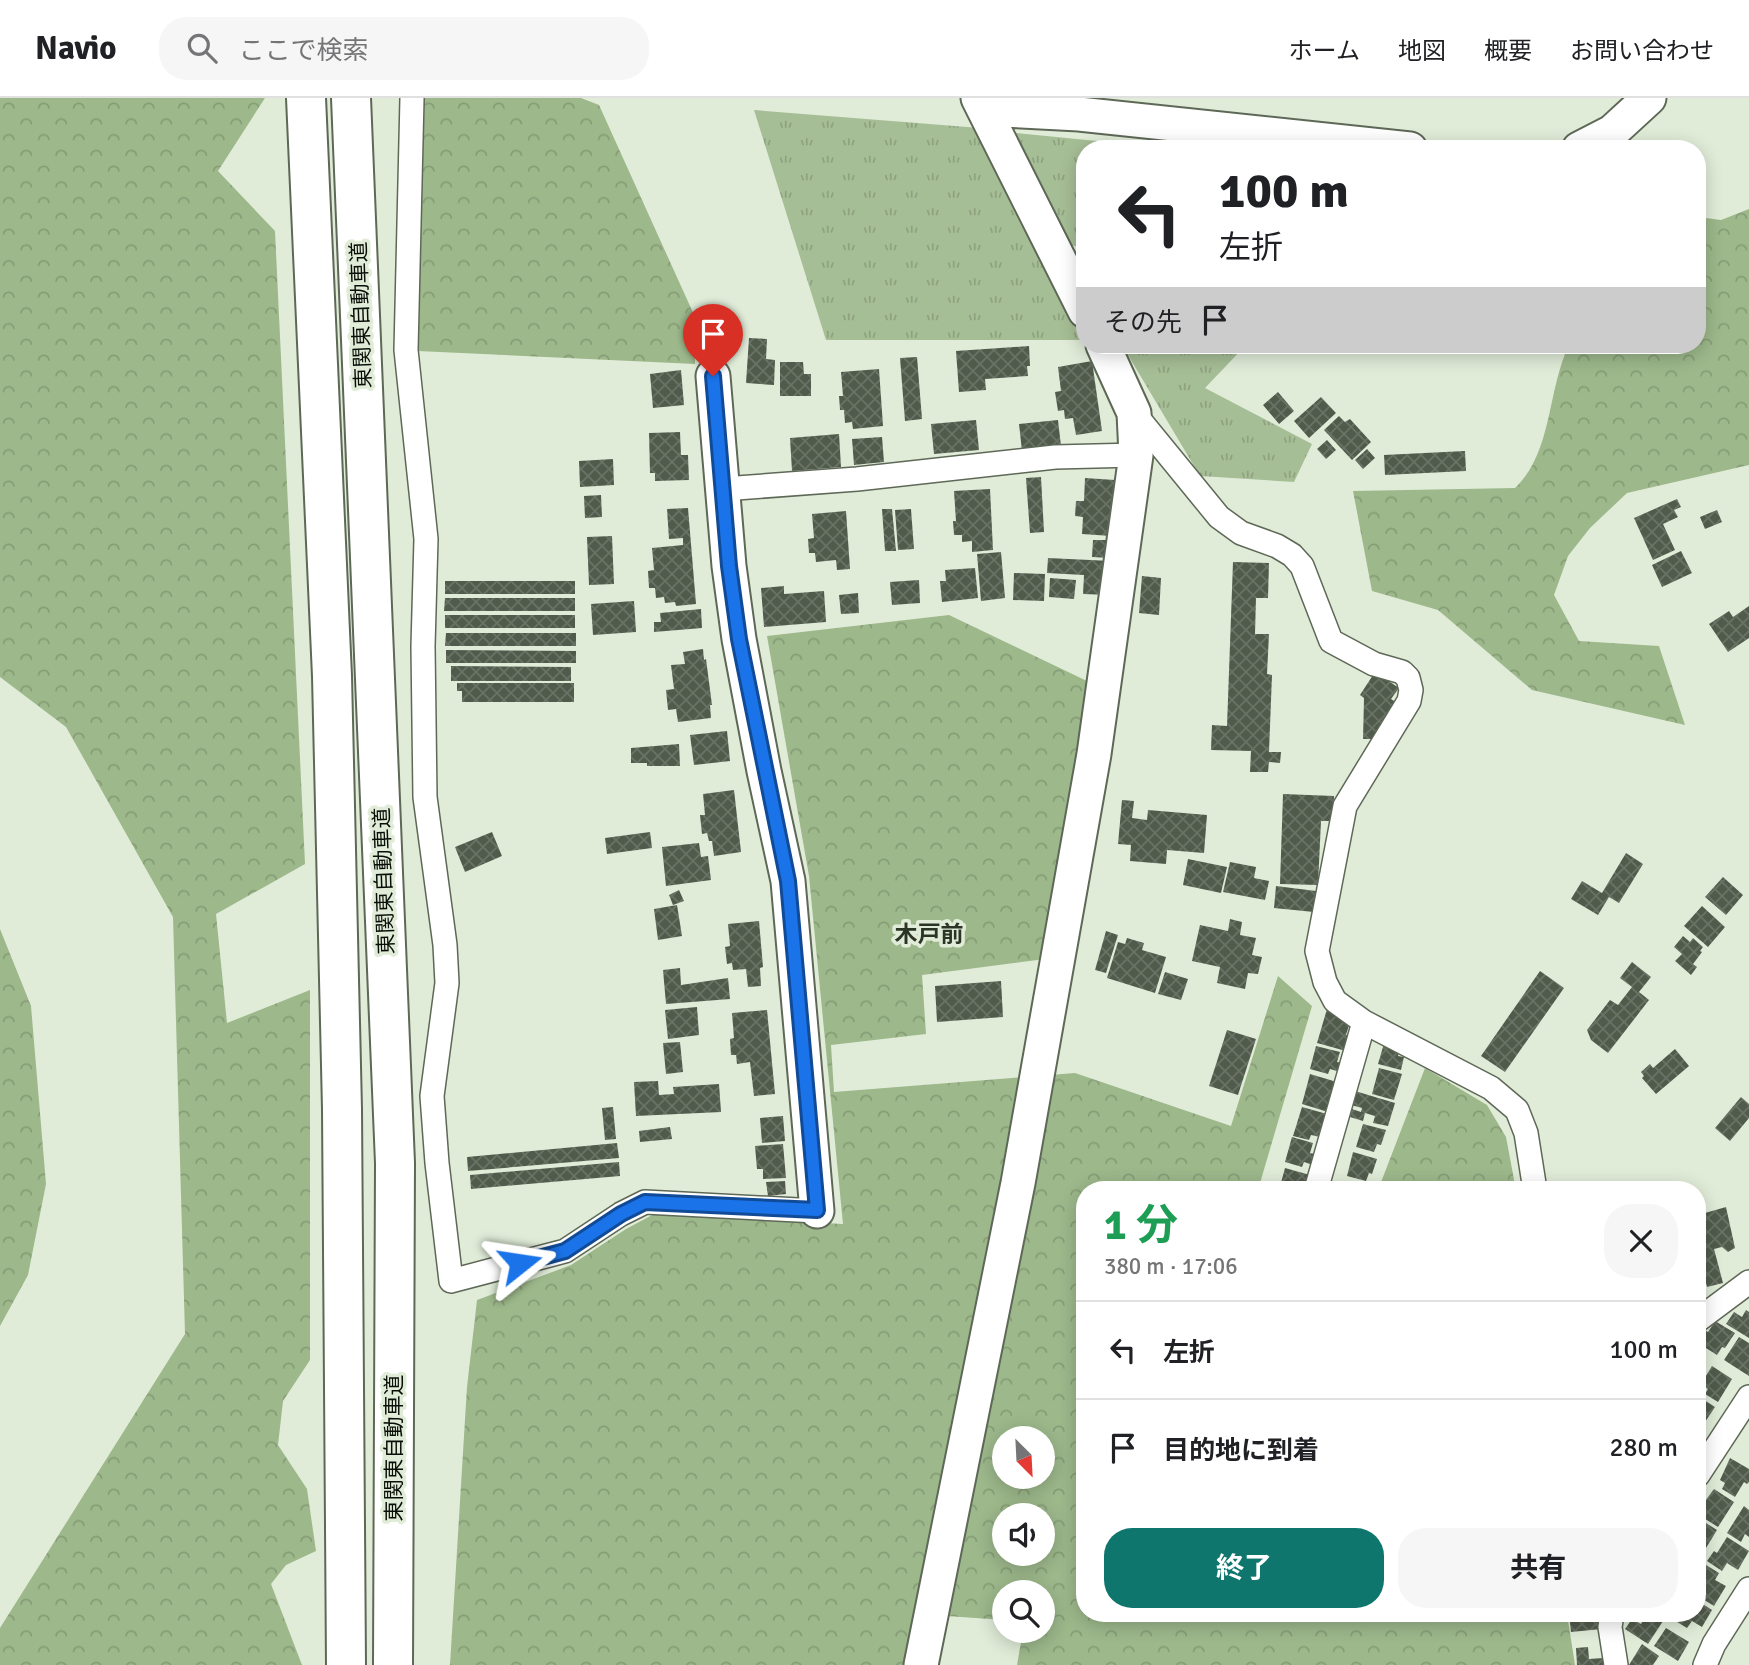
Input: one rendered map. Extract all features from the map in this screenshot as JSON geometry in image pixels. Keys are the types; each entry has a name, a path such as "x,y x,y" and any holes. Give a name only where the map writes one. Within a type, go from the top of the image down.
{"highway":[{"path":"306,98 332,676 342,1109 346,1665"},
{"name":"東関東自動車道","path":"351,98 394,1149 393,1665"}],"street":[{"path":"412,98 406,349 426,539 423,646 425,797 445,945 447,983 432,1096 451,1281 565,1251 621,1214 645,1202 817,1210 788,881 739,639 729,566 713,376"},
{"path":"1596,140 1612,132 1649,98"},
{"path":"982,107 1079,114 1325,140"},
{"path":"982,107 1076,293"},
{"path":"1107,354 1134,413 1219,517 1241,533 1293,555 1302,566 1331,641 1374,664 1402,672 1408,678 1411,690 1409,701 1345,806 1317,951 1325,982 1335,1001 1364,1022 1491,1088 1517,1110 1526,1133 1534,1181"},
{"path":"921,1665 1018,1183 1094,754 1136,455 1134,413"},
{"path":"723,489 857,479 1055,457 1136,455"},
{"path":"1319,1181 1364,1022"},
{"path":"1706,1314 1749,1282"},
{"path":"1706,1463 1749,1397"},
{"path":"1704,1665 1749,1589"},
{"path":"1611,1622 1616,1665"}],"green space":[{"path":"0,98 265,98 218,171 275,231 305,864 216,914 227,1023 310,990 310,1360 283,1401 278,1445 307,1489 316,1551 286,1565 271,1584 302,1665 0,1665 0,1628 185,1334 173,917 66,727 0,677"},
{"path":"423,98 581,98 599,105 695,317 695,364 418,351"},
{"path":"754,110 980,128 1076,322 1076,340 826,340"},
{"path":"1007,132 1087,140 1076,140 1076,246 1065,244"},
{"path":"1749,209 1749,465 1627,493 1590,528 1568,556 1554,595 1579,641 1659,646 1685,725 1532,690 1438,610 1372,591 1353,491 1515,488 1527,473 1543,439 1566,354 1706,354 1706,218 1721,220"},
{"path":"1127,354 1237,354 1205,388 1312,444 1294,482 1200,476"},
{"path":"949,615 1089,682 1045,959 922,975 926,1034 831,1045 834,1092 1075,1073 1231,1126 1278,976 1312,1006 1261,1181 1076,1181 1076,1622 1568,1622 1575,1665 1017,1665 1021,1643 1055,1643 1055,1580 992,1580 992,1619 918,1614 907,1665 450,1665 467,1387 477,1300 571,1265 626,1229 669,1206 785,1221 843,1224 809,876 767,636"},
{"path":"0,929 31,1006 46,1184 28,1275 0,1326"},
{"path":"1425,1068 1487,1105 1506,1137 1514,1181 1381,1181"}],"building":[{"path":"707,335 734,336 733,347 707,346"},
{"path":"749,338 767,339 766,359 775,360 774,385 746,383"},
{"path":"1029,346 1028,376 985,379 986,390 959,392 956,351"},
{"path":"917,357 922,419 905,421 900,358"},
{"path":"1092,361 1102,431 1076,435 1073,418 1065,419 1064,410 1058,411 1055,392 1061,391 1058,367"},
{"path":"780,362 803,362 804,374 811,374 811,396 780,396"},
{"path":"879,369 883,426 853,429 852,422 845,423 844,410 840,410 839,396 843,396 841,372"},
{"path":"681,370 684,405 653,408 650,374"},
{"path":"1278,392 1294,411 1279,424 1263,405"},
{"path":"1321,397 1336,413 1309,438 1294,421"},
{"path":"1339,416 1345,422 1350,419 1371,442 1352,460 1324,430"},
{"path":"976,420 979,450 934,454 931,424"},
{"path":"1058,420 1061,446 1022,451 1019,424"},
{"path":"680,432 681,455 688,455 689,480 655,481 655,473 650,473 649,433"},
{"path":"839,434 841,467 792,471 790,438"},
{"path":"882,437 884,462 854,465 852,439"},
{"path":"1327,440 1336,450 1326,459 1317,449"},
{"path":"1367,449 1375,458 1363,469 1355,460"},
{"path":"1465,451 1466,471 1385,475 1384,455"},
{"path":"613,459 614,485 580,487 579,461"},
{"path":"1041,477 1044,532 1030,533 1026,478"},
{"path":"1085,478 1115,480 1111,536 1082,534 1083,517 1075,516 1076,501 1084,501"},
{"path":"990,489 993,550 972,552 972,541 962,542 962,535 954,535 954,491"},
{"path":"601,495 602,517 585,518 584,496"},
{"path":"1677,499 1681,507 1674,510 1678,517 1663,524 1675,550 1653,560 1634,518"},
{"path":"688,508 696,604 676,606 675,602 665,603 664,597 656,598 655,588 649,588 648,571 654,570 652,548 683,545 683,538 669,539 667,509"},
{"path":"882,509 892,509 896,551 885,551"},
{"path":"911,509 914,549 898,550 895,510"},
{"path":"1717,510 1722,522 1705,529 1700,517"},
{"path":"846,511 850,569 837,570 836,560 816,562 815,553 809,553 808,539 814,538 812,514"},
{"path":"612,536 614,584 589,585 587,537"},
{"path":"1093,540 1111,540 1110,558 1092,557"},
{"path":"1681,551 1692,573 1662,587 1652,565"},
{"path":"1001,552 1005,598 981,601 977,554"},
{"path":"1048,558 1111,561 1110,595 1083,594 1084,575 1047,573"},
{"path":"1233,562 1269,563 1268,598 1256,598 1255,634 1269,634 1267,674 1272,675 1269,752 1281,752 1280,763 1269,762 1268,772 1250,772 1251,751 1211,750 1212,725 1227,726"},
{"path":"975,568 978,598 942,602 940,581 946,581 945,570"},
{"path":"1014,573 1045,574 1044,601 1013,600"},
{"path":"1142,576 1161,578 1159,615 1139,613"},
{"path":"1050,578 1076,580 1074,599 1049,597"},
{"path":"919,580 920,603 892,605 890,582"},
{"path":"445,581 575,581 575,594 445,594"},
{"path":"784,586 784,594 824,591 826,622 764,627 761,588"},
{"path":"858,593 859,613 841,614 839,595"},
{"path":"445,598 575,598 575,611 444,611"},
{"path":"634,601 636,632 593,635 591,604"},
{"path":"1749,606 1749,638 1728,652 1709,624 1729,611 1733,617"},
{"path":"701,609 702,628 654,632 654,622 661,622 660,613"},
{"path":"445,615 575,615 575,628 445,628"},
{"path":"446,633 576,633 576,646 445,646"},
{"path":"703,649 712,705 711,718 678,722 676,709 668,710 666,690 674,689 671,665 685,664 683,652"},
{"path":"446,650 576,651 576,663 446,663"},
{"path":"451,666 571,667 571,681 451,681"},
{"path":"1375,672 1399,688 1391,699 1397,703 1380,739 1363,739 1364,698 1360,695"},
{"path":"457,683 574,683 574,702 462,702 462,691 457,691"},
{"path":"727,731 730,761 694,765 690,735"},
{"path":"679,744 680,766 631,763 631,748"},
{"path":"734,790 741,852 714,856 712,841 709,841 707,833 702,834 700,815 705,815 703,794"},
{"path":"1283,794 1334,796 1333,821 1321,821 1318,885 1280,884"},
{"path":"1122,800 1134,801 1132,818 1147,820 1148,810 1207,815 1204,853 1167,850 1166,864 1130,861 1131,845 1118,844"},
{"path":"492,832 502,856 465,872 455,847"},
{"path":"650,832 652,848 607,854 605,838"},
{"path":"699,843 701,857 708,856 711,880 666,886 662,847"},
{"path":"1626,853 1643,864 1619,903 1609,897 1598,915 1571,899 1582,881 1602,893"},
{"path":"1188,859 1227,867 1221,893 1183,885"},
{"path":"1230,862 1256,867 1254,878 1269,881 1265,900 1223,892"},
{"path":"1723,877 1743,895 1726,915 1705,897"},
{"path":"1276,886 1316,891 1314,912 1274,908"},
{"path":"679,890 684,901 673,905 669,895"},
{"path":"677,905 682,936 658,940 654,909"},
{"path":"1702,906 1725,927 1708,947 1684,926"},
{"path":"1230,919 1242,922 1240,935 1256,938 1252,955 1262,957 1258,974 1248,973 1245,989 1217,983 1220,967 1192,961 1200,925 1228,931"},
{"path":"759,921 763,967 760,968 761,986 748,987 746,969 733,970 732,963 727,964 725,947 730,946 728,924"},
{"path":"1106,931 1118,935 1106,973 1095,970"},
{"path":"1683,936 1690,942 1693,938 1703,947 1693,964 1697,967 1691,975 1675,961 1682,954 1674,947"},
{"path":"1127,938 1144,943 1142,950 1166,957 1155,993 1107,978 1118,942 1125,944"},
{"path":"1632,962 1651,977 1639,992 1649,1000 1608,1053 1591,1040 1587,1030 1610,1000 1618,1005 1632,987 1620,978"},
{"path":"680,968 681,985 728,978 730,999 666,1004 663,970"},
{"path":"1540,971 1564,988 1505,1072 1481,1056"},
{"path":"1165,972 1188,979 1181,1000 1158,994"},
{"path":"1001,981 1003,1017 937,1022 935,986"},
{"path":"697,1007 699,1035 668,1039 665,1010"},
{"path":"1327,1009 1342,1013 1340,1019 1350,1022 1346,1035 1350,1036 1346,1051 1317,1043"},
{"path":"767,1010 775,1094 754,1096 750,1062 737,1064 736,1055 731,1055 730,1039 734,1038 732,1013"},
{"path":"1227,1030 1256,1039 1238,1095 1209,1086"},
{"path":"1385,1040 1401,1044 1398,1056 1404,1057 1401,1070 1378,1064"},
{"path":"680,1042 683,1072 666,1074 663,1043"},
{"path":"1316,1046 1340,1052 1337,1062 1343,1063 1340,1072 1330,1069 1328,1074 1310,1069"},
{"path":"1675,1049 1689,1066 1656,1094 1642,1078 1644,1076 1641,1072 1650,1064 1653,1068"},
{"path":"1379,1068 1402,1074 1394,1100 1372,1094"},
{"path":"1310,1074 1337,1082 1328,1112 1302,1104"},
{"path":"658,1081 659,1095 674,1094 673,1087 719,1084 721,1112 636,1116 634,1082"},
{"path":"1355,1091 1395,1103 1388,1126 1373,1123 1375,1116 1365,1113 1363,1121 1350,1117 1352,1109 1361,1112 1362,1108 1351,1105"},
{"path":"1741,1097 1749,1104 1749,1118 1730,1141 1715,1128"},
{"path":"613,1107 616,1139 605,1140 602,1108"},
{"path":"1302,1107 1327,1114 1320,1137 1311,1135 1309,1140 1293,1136"},
{"path":"783,1116 785,1141 762,1143 760,1118"},
{"path":"1363,1124 1386,1130 1381,1145 1377,1144 1374,1152 1356,1147"},
{"path":"670,1127 672,1139 640,1142 639,1131"},
{"path":"1292,1137 1313,1143 1310,1153 1316,1154 1313,1165 1304,1162 1302,1167 1285,1162"},
{"path":"617,1143 619,1158 468,1171 467,1157"},
{"path":"783,1144 786,1178 763,1179 763,1169 757,1169 755,1146"},
{"path":"1353,1152 1377,1159 1372,1174 1369,1173 1366,1181 1347,1176"},
{"path":"619,1162 620,1176 471,1189 470,1175"},
{"path":"1285,1168 1310,1175 1308,1181 1281,1181"},
{"path":"785,1181 786,1194 768,1196 766,1182"},
{"path":"1726,1207 1735,1248 1728,1252 1722,1247 1714,1249 1723,1283 1707,1287 1706,1283 1706,1213"},
{"path":"1746,1310 1749,1312 1749,1338 1726,1324 1734,1312 1742,1317"},
{"path":"1715,1321 1735,1333 1717,1355 1706,1348 1706,1331 1708,1332"},
{"path":"1739,1337 1749,1343 1749,1376 1724,1360"},
{"path":"1712,1366 1732,1379 1718,1402 1706,1395 1706,1376"},
{"path":"1706,1401 1715,1407 1706,1420"},
{"path":"1730,1458 1749,1469 1749,1482 1744,1482 1735,1497 1722,1489 1725,1483 1720,1480"},
{"path":"1714,1489 1734,1502 1718,1527 1706,1520 1706,1500"},
{"path":"1744,1506 1749,1510 1749,1537 1745,1534 1741,1542 1727,1533"},
{"path":"1706,1523 1717,1530 1706,1548"},
{"path":"1727,1537 1749,1551 1738,1570 1727,1563 1722,1571 1707,1561 1714,1551 1717,1553"},
{"path":"1706,1565 1719,1573 1715,1580 1726,1586 1714,1606 1706,1601"},
{"path":"1706,1606 1712,1610 1706,1620"},
{"path":"1570,1622 1601,1622 1601,1629 1571,1632"},
{"path":"1630,1622 1662,1622 1648,1644 1625,1629"},
{"path":"1677,1622 1691,1622 1687,1628"},
{"path":"1666,1628 1689,1642 1678,1661 1654,1646"},
{"path":"1642,1644 1659,1656 1653,1665 1629,1665"},
{"path":"1588,1647 1589,1659 1603,1658 1603,1665 1577,1665 1576,1648"}],"district":[{"name":"木戸前","path":"929,934"}],"route":[{"path":"520,1263 565,1251 621,1214 645,1202 817,1210 788,881 739,639 729,566 713,376"}]}
